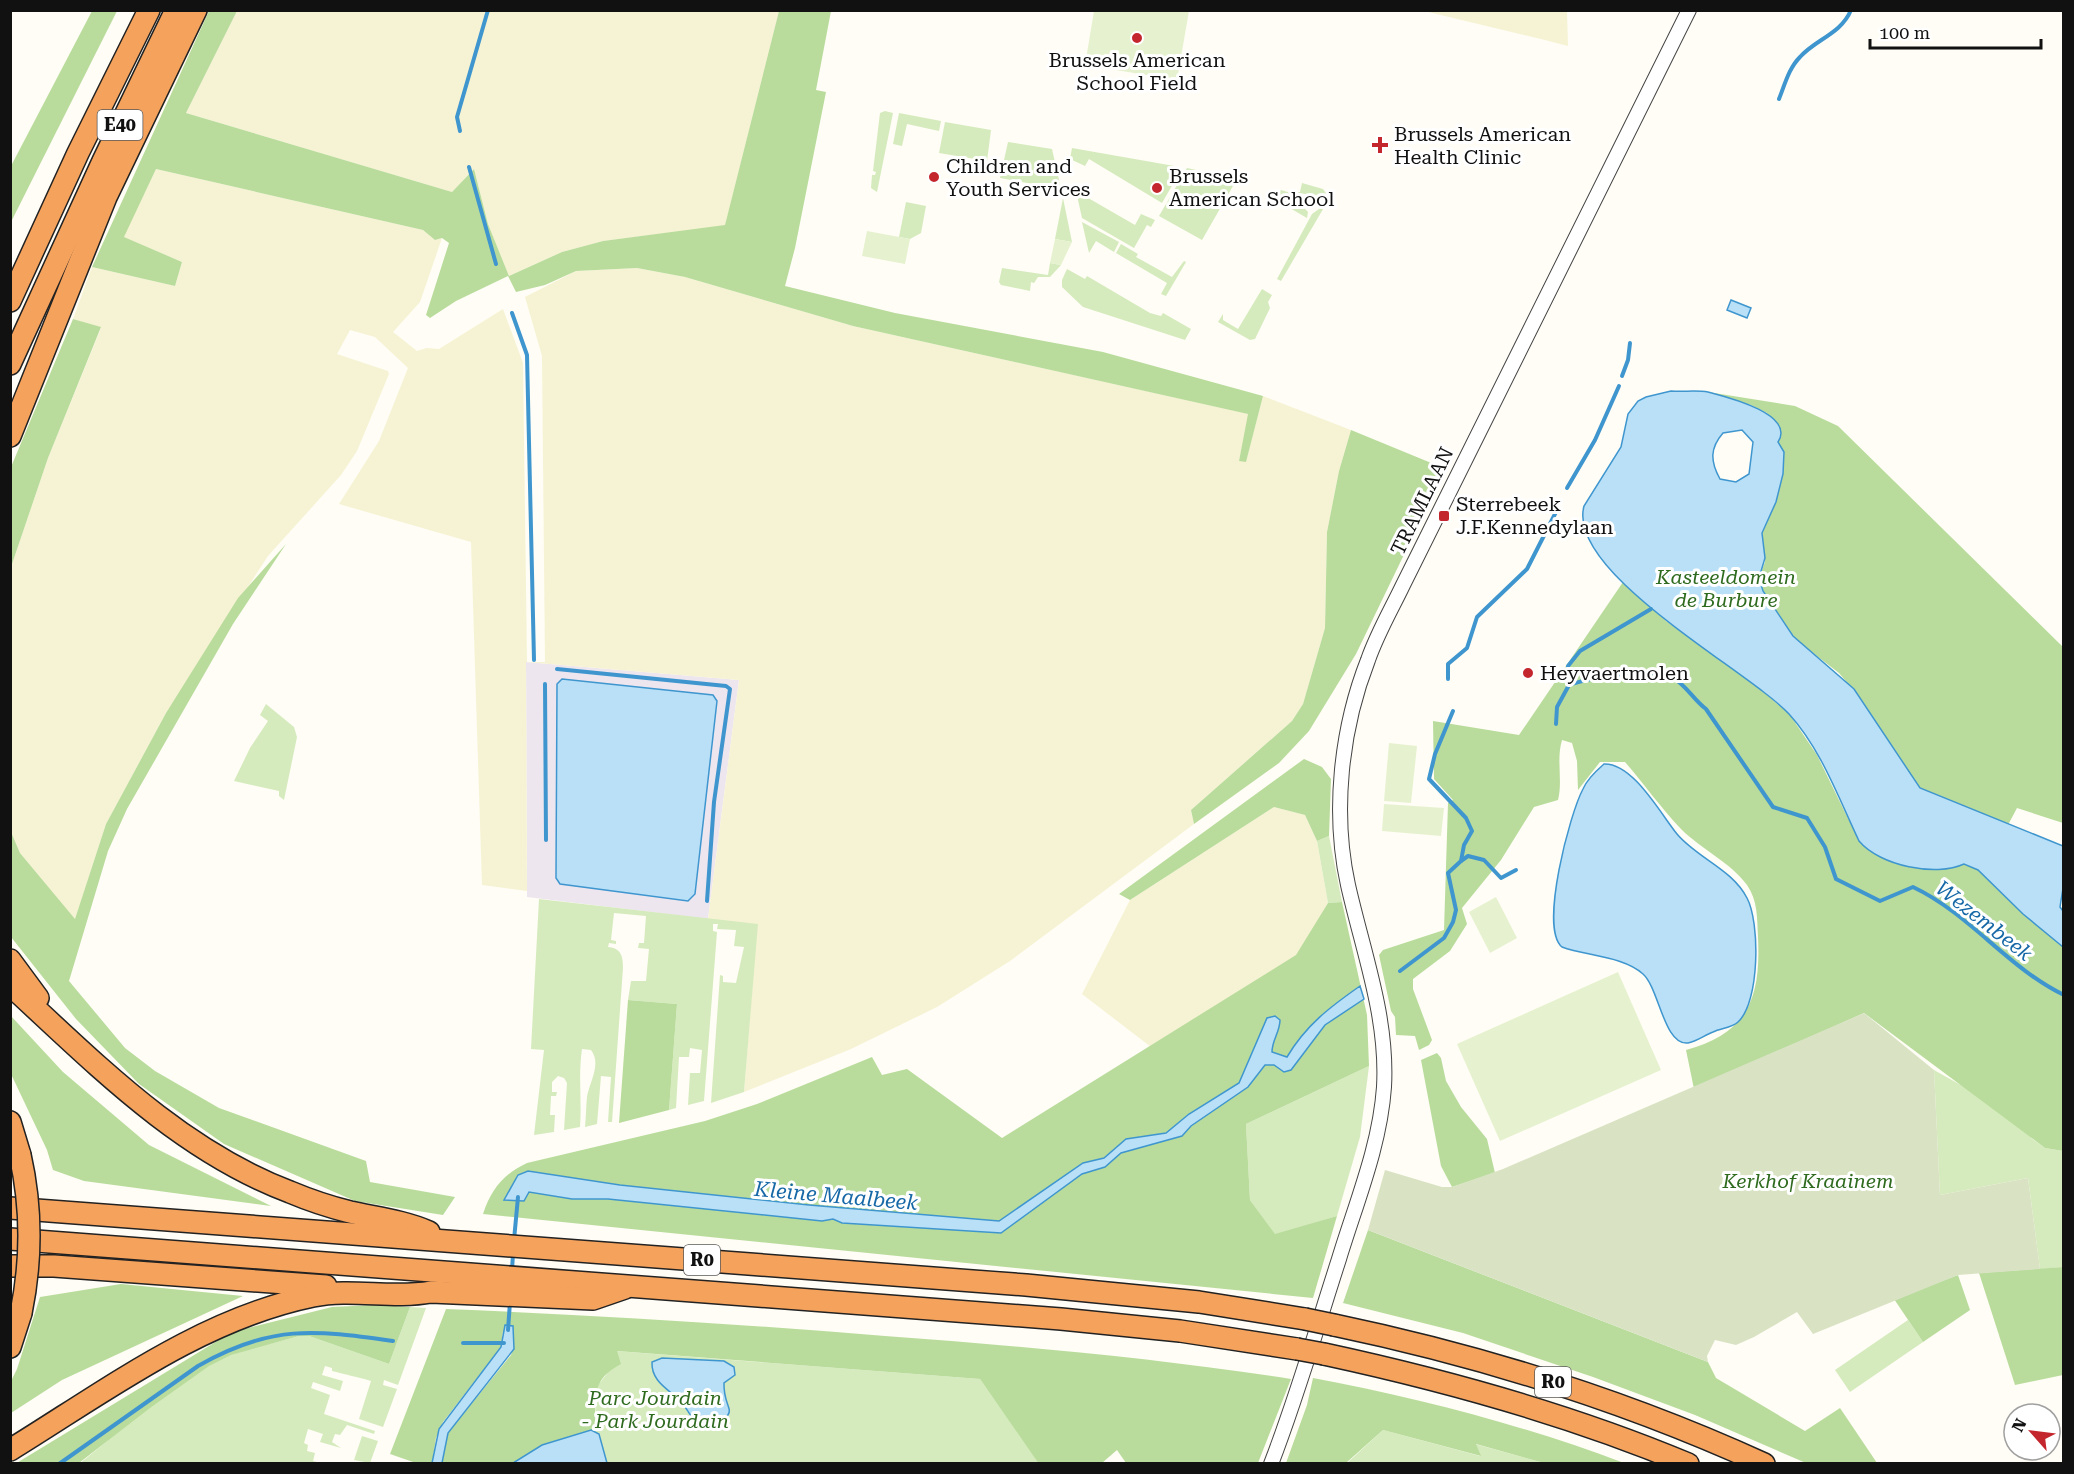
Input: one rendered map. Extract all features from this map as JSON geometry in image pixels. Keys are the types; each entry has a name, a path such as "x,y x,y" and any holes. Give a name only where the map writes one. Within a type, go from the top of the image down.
{"highway":[{"name":"E40","path":"11,300 78,153 149,10"},
{"name":"E40","path":"10,364 34,312 75,245 177,10"},
{"path":"10,436 55,322 75,245 111,187 196,10"},
{"path":"10,960 66,1034"},
{"path":"10,986 147,1108 201,1148 228,1164 289,1192 350,1212 414,1225 448,1241"},
{"path":"10,1122 20,1155 28,1200 30,1245 21,1313 10,1347"},
{"name":"R0","path":"10,1208 1038,1286 1199,1302 1305,1319 1436,1348 1533,1376 1683,1428 1764,1464"},
{"name":"R0","path":"10,1239 438,1271 460,1283 634,1285 1061,1319 1180,1331 1324,1354 1428,1377 1555,1414 1688,1464"},
{"path":"10,1266 54,1266 336,1286 420,1288 431,1292"},
{"path":"10,1450 167,1353 228,1321 255,1311 317,1295 431,1292 460,1283"}],"street":[{"name":"TRAMLAAN","path":"1271,1464 1371,1154 1382,1104 1383,1044 1376,993 1348,884 1341,840 1344,764 1350,722 1360,681 1403,585 1689,10"}],"shaded area":[{"path":"237,11 779,11 725,226 603,241 562,252 509,276 488,224 474,169 452,192 186,113"},
{"path":"1424,11 1567,11 1568,46 1541,39"},
{"path":"156,169 423,230 435,240 442,238 420,302 393,332 417,351 427,348 439,349 503,309 523,363 527,662 545,662 542,356 525,297 576,271 637,268 685,277 853,326 1249,414 1239,461 1246,461 1263,396 1351,430 1339,471 1327,532 1325,628 1303,704 1292,721 1191,810 1194,824 1010,961 937,1007 851,1049 744,1092 757,925 708,919 739,680 526,662 527,891 482,885 471,542 339,504 379,441 408,368 375,337 350,330 337,354 388,371 389,374 357,451 341,475 268,556 166,713 106,824 75,920 20,853 11,832 11,567 48,458 101,328 73,319 92,267 175,286 182,262 123,237"},
{"path":"526,662 739,680 708,919 527,897"},
{"path":"1274,807 1305,815 1317,841 1328,903 1297,955 1151,1047 1082,994 1130,900"}],"green space":[{"path":"92,11 117,11 11,222 11,166"},
{"path":"209,11 237,11 186,113 452,192 474,169 488,224 509,276 562,252 603,241 725,225 779,11 831,11 816,90 826,92 795,248 785,286 895,313 1103,352 1263,396 1246,462 1239,461 1248,414 853,326 685,277 637,268 576,271 545,285 516,292 508,276 456,301 430,318 426,315 449,243 442,238 435,240 423,230 156,169 124,237 182,262 175,286 92,267"},
{"name":"Brussels American School Field","path":"1094,11 1189,11 1177,80 1085,65"},
{"path":"885,111 893,113 877,192 871,188 872,175 876,172 873,171 880,113"},
{"path":"899,113 941,121 939,131 907,124 902,146 893,144"},
{"path":"945,122 991,130 987,161 939,153"},
{"path":"1008,142 1052,149 1061,189 1000,178"},
{"path":"1072,148 1180,167 1181,170 1162,203 1089,159 1085,166 1070,159"},
{"path":"1187,168 1237,179 1202,240 1159,216"},
{"path":"1302,183 1323,189 1330,199 1295,192 1300,192"},
{"path":"1281,190 1291,193 1308,212 1307,218 1276,200"},
{"path":"1076,191 1135,225 1141,214 1155,220 1151,227 1147,225 1134,248 1082,218"},
{"path":"1063,198 1072,242 1055,239"},
{"path":"906,202 926,206 921,233 910,239 899,237"},
{"path":"1326,204 1281,281 1277,279 1312,214"},
{"path":"1082,222 1119,242 1114,252 1096,241 1089,253"},
{"path":"867,231 910,239 905,264 862,256"},
{"path":"1055,239 1072,242 1061,265 1050,263"},
{"path":"1121,244 1138,254 1136,257 1172,277 1184,261 1186,262 1166,296 1161,294 1167,283 1116,253"},
{"path":"1050,263 1061,265 1050,277 1038,277 1034,283 1031,282 1030,291 1001,285 999,282 1002,268 1048,275"},
{"path":"1067,269 1085,279 1087,276 1150,313 1161,316 1163,313 1191,329 1185,340 1083,307 1062,287 1062,280"},
{"path":"1262,289 1272,295 1268,302 1270,308 1255,339 1250,340 1218,322 1223,314 1223,320 1238,329"},
{"path":"73,319 101,327 48,458 11,567 11,467"},
{"path":"1708,392 1795,406 1838,426 2063,647 2063,823 2017,808 2008,825 1920,788 1861,699 1839,673 1796,640 1763,591 1759,578 1765,562 1761,536 1776,502 1783,474 1778,442 1781,437 1767,413 1751,405"},
{"path":"1351,430 1441,467 1441,478 1356,654 1309,731 1279,763 1194,824 1191,810 1292,721 1303,704 1325,628 1327,532 1339,471"},
{"path":"286,544 233,624 127,809 108,851 69,981 125,1048 155,1071 219,1108 366,1161 370,1182 455,1197 443,1215 355,1201 224,1144 139,1084 76,1019 11,937 11,832 20,853 75,919 106,824 166,713 238,598"},
{"path":"1623,582 1666,621 1759,688 1790,715 1817,755 1859,841 1868,850 1894,863 1909,867 1939,869 1964,864 1978,870 2023,914 2063,947 2063,1151 2045,1148 1864,1013 1694,1089 1686,1050 1724,1034 1737,1023 1753,995 1758,959 1757,916 1751,891 1732,869 1681,829 1625,762 1600,762 1578,790 1577,761 1572,743 1562,740 1558,800 1534,807 1501,860 1462,908 1467,924 1450,951 1413,979 1413,989 1432,1040 1429,1045 1419,1050 1415,1036 1396,1035 1395,1017 1391,1011 1379,955 1383,950 1444,930 1448,803 1453,800 1434,779 1433,721 1519,735"},
{"path":"266,704 294,727 297,737 284,800 279,796 279,791 234,781 250,748 268,721 260,715"},
{"path":"1389,743 1417,746 1411,803 1384,801"},
{"path":"1304,759 1322,767 1331,779 1329,836 1317,841 1305,815 1274,807 1130,900 1119,894"},
{"path":"1384,804 1444,808 1441,836 1382,831"},
{"path":"1329,836 1342,902 1328,903 1317,841"},
{"path":"1496,897 1517,938 1490,953 1469,912"},
{"path":"539,899 758,924 744,1092 711,1103 720,975 723,976 723,982 736,983 744,947 734,946 736,930 717,929 718,924 713,924 713,931 717,932 704,1101 688,1105 690,1073 700,1073 702,1050 690,1048 689,1057 679,1057 676,1108 669,1110 677,1004 628,1000 631,981 646,981 649,949 638,948 639,943 644,943 646,916 614,913 611,940 616,941 616,944 609,943 608,947 620,953 623,968 612,1122 608,1122 611,1077 601,1076 597,1124 585,1127 587,1097 594,1074 595,1061 591,1050 582,1049 580,1127 564,1130 567,1083 564,1078 558,1076 552,1082 552,1092 557,1092 556,1096 551,1096 550,1115 555,1115 554,1132 534,1135 544,1050 531,1049"},
{"path":"1342,902 1367,1015 1369,1066 1246,1124 1250,1200 1275,1234 1337,1216 1313,1298 483,1214 490,1197 499,1184 511,1172 527,1163 705,1121 757,1104 872,1057 882,1075 907,1069 1002,1138 1296,955 1328,903"},
{"path":"1618,972 1661,1070 1500,1141 1457,1044"},
{"path":"628,1000 677,1004 669,1110 619,1123"},
{"name":"Kerkhof Kraainem","path":"1864,1013 1934,1070 1940,1195 2028,1178 2040,1269 1958,1275 1813,1334 1797,1312 1736,1345 1715,1340 1707,1356 1708,1362 1368,1230 1385,1170 1442,1187 1452,1187 1503,1169"},
{"path":"11,1016 63,1072 149,1145 271,1206 84,1181 53,1170 47,1150 11,1074"},
{"path":"1437,1053 1441,1058 1446,1081 1461,1107 1487,1139 1495,1173 1452,1187 1441,1166 1421,1060"},
{"path":"1369,1066 1360,1137 1337,1216 1275,1235 1250,1200 1246,1124"},
{"path":"1934,1070 2032,1125 2031,1138 2045,1148 2063,1151 2063,1267 2040,1269 2028,1178 1940,1195"},
{"path":"1368,1230 1708,1362 1716,1378 1805,1431 1840,1408 1877,1463 1806,1463 1695,1415 1593,1377 1463,1333 1343,1303"},
{"path":"2063,1267 2063,1375 2015,1385 1979,1273"},
{"path":"1958,1275 1970,1310 1923,1342 1894,1299"},
{"path":"121,1284 243,1296 62,1380 11,1413 11,1381 40,1297"},
{"path":"374,1305 410,1307 389,1364 309,1336 299,1336 231,1355 209,1366 79,1463 15,1464 232,1332 332,1307"},
{"path":"410,1307 426,1308 398,1385 384,1380 383,1385 397,1389 383,1427 359,1419 371,1381 332,1371 332,1368 325,1366 322,1375 343,1381 340,1391 313,1382 311,1388 330,1395 324,1414 375,1431 374,1434 347,1425 340,1435 335,1434 332,1442 341,1448 320,1442 323,1434 308,1429 304,1443 308,1445 307,1451 315,1453 313,1461 321,1463 79,1464 169,1391 208,1366 236,1353 299,1336 309,1336 389,1364"},
{"path":"446,1309 721,1324 987,1344 1088,1353 1291,1379 1258,1463 1126,1463 1117,1450 1102,1463 1039,1464 980,1379 617,1351 621,1364 604,1377 596,1392 596,1431 542,1445 513,1463 442,1463 448,1433 511,1355 514,1331 503,1331 501,1347 443,1422 436,1438 432,1463 416,1463 390,1454"},
{"path":"1908,1320 1923,1342 1850,1392 1835,1370"},
{"name":"Parc Jourdain - Park Jourdain","path":"616,1351 980,1379 1039,1463 513,1464 596,1431 595,1389 609,1371"},
{"path":"1313,1378 1392,1394 1470,1414 1548,1436 1624,1463 1544,1463 1476,1444 1481,1456 1383,1430 1346,1463 1286,1463 1307,1405"},
{"path":"1383,1430 1480,1456 1475,1444 1544,1463 1346,1464"},
{"path":"362,1436 378,1441 370,1463 354,1460"}],"water":[{"path":"1731,300 1751,308 1747,318 1727,310"},
{"path":"1671,391 1708,392 1757,408 1777,423 1781,432 1778,442 1784,452 1783,474 1776,502 1762,533 1765,558 1759,578 1763,591 1793,636 1854,689 1920,788 2063,846 2063,888 2060,907 2063,911 2063,947 2023,914 1978,870 1964,864 1939,869 1909,867 1894,863 1868,850 1859,841 1820,758 1789,714 1768,695 1665,619 1630,590 1603,561 1586,532 1584,506 1621,447 1628,414 1638,401","holes":["1742,430 1753,442 1749,474 1736,482 1720,479 1714,466 1713,455 1716,444 1723,433"]},
{"path":"562,679 713,695 717,701 695,894 688,901 560,884 556,878 557,684"},
{"path":"1604,764 1615,766 1635,780 1677,834 1694,850 1733,879 1747,898 1756,943 1754,980 1751,998 1745,1012 1736,1024 1730,1027 1688,1043 1680,1041 1667,1026 1649,981 1643,974 1625,963 1562,947 1556,936 1555,895 1571,821 1585,785"},
{"path":"1360,986 1364,999 1325,1025 1291,1070 1284,1072 1274,1065 1265,1065 1248,1087 1191,1126 1182,1136 1121,1153 1105,1167 1082,1174 1001,1233 842,1223 833,1219 822,1221 608,1199 572,1199 529,1192 524,1201 504,1200 518,1175 528,1171 620,1185 809,1205 999,1221 1083,1163 1104,1158 1126,1139 1166,1133 1189,1114 1239,1083 1267,1018 1275,1016 1280,1020 1272,1052 1287,1057 1302,1035 1319,1017"},
{"path":"505,1325 513,1326 514,1349 448,1433 442,1463 432,1463 439,1429 501,1347"},
{"path":"662,1358 724,1361 734,1367 735,1375 724,1383 729,1410 726,1417 709,1428 700,1426 678,1398 658,1381 652,1362"},
{"path":"591,1430 599,1434 607,1463 513,1463 542,1445"}],"waterway":[{"path":"460,131 457,117 488,10"},
{"name":"Kleine Maalbeek","path":"1779,99 1796,61 1806,51 1835,31 1851,10"},
{"path":"469,167 496,264"},
{"path":"512,313 527,355 534,660"},
{"name":"Kleine Maalbeek","path":"1622,376 1628,360 1630,343"},
{"name":"Kleine Maalbeek","path":"1567,488 1595,440 1619,386"},
{"name":"Kleine Maalbeek","path":"1448,679 1448,664 1467,648 1477,617 1527,569 1557,510"},
{"path":"1569,685 1568,666 1580,651 1651,609"},
{"path":"557,669 726,686 730,689 714,802 707,901"},
{"name":"Wezembeek","path":"1556,724 1557,707 1569,685 1591,679 1637,673 1663,674 1672,677 1706,709 1773,807 1807,818 1825,847 1836,879 1880,901 1913,887 1953,911 2025,971 2064,995"},
{"path":"545,684 546,840"},
{"name":"Kleine Maalbeek","path":"1400,971 1444,938 1453,922 1456,910 1448,873 1461,861 1464,845 1472,831 1466,818 1429,779 1435,754 1453,711"},
{"name":"Wezembeek","path":"1461,861 1468,856 1484,860 1501,878 1516,870"},
{"name":"Kleine Maalbeek","path":"514,1240 518,1197"},
{"name":"Kleine Maalbeek","path":"512,1270 513,1254"},
{"name":"Kleine Maalbeek","path":"508,1330 510,1302"},
{"path":"59,1464 198,1366 224,1352 248,1343 271,1337 316,1333 393,1341"},
{"path":"463,1343 504,1343"}],"place":[{"name":"Brussels American School Field","path":"1137,38"},
{"name":"Brussels American Health Clinic","path":"1380,145"},
{"name":"Children and Youth Services","path":"934,177"},
{"name":"Brussels American School","path":"1157,188"},
{"name":"Sterrebeek J.F.Kennedylaan","path":"1444,516"},
{"name":"Heyvaertmolen","path":"1528,673"}],"park label":[{"name":"Kasteeldomein de Burbure","path":"1726,588"}]}
